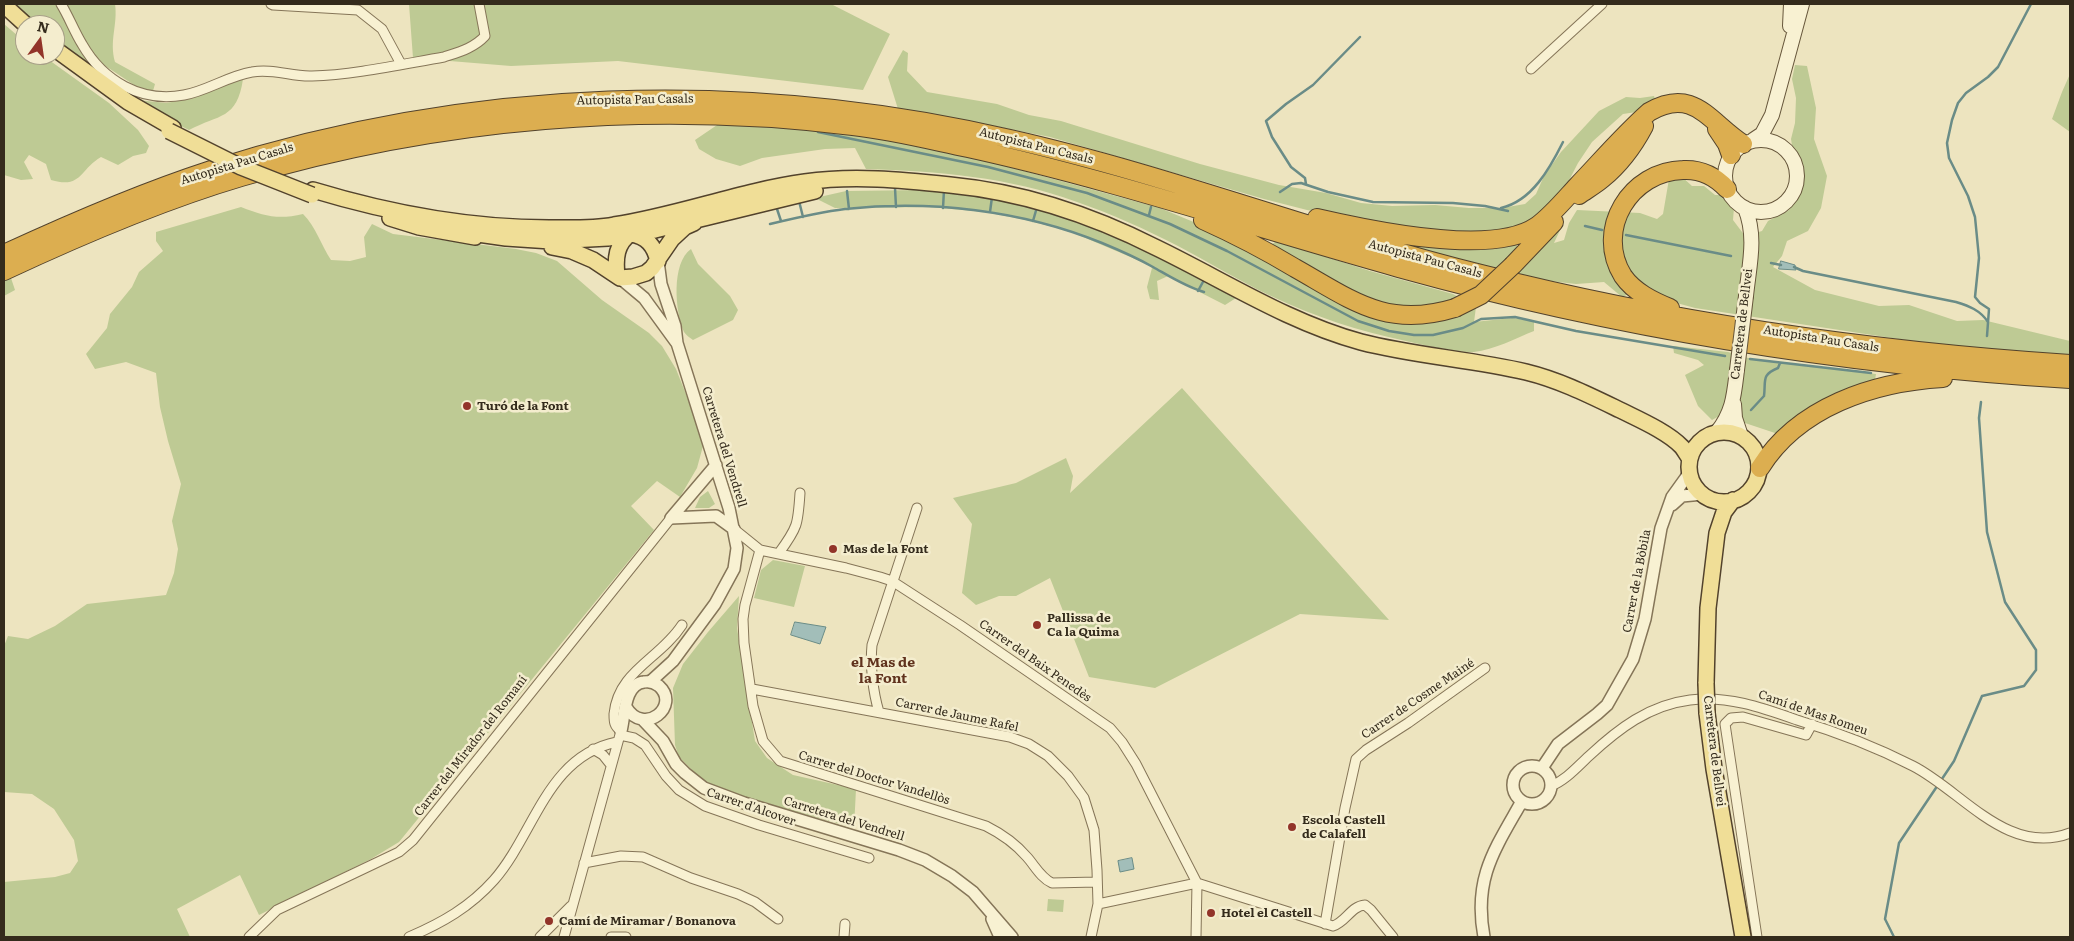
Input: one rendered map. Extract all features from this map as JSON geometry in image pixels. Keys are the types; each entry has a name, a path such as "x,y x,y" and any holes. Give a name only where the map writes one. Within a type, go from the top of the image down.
{"highway":[{"name":"Autopista Pau Casals","path":"4,254 120,203 172,184 296,146 371,128 439,116 542,104 598,100 709,99 768,102 912,119 976,131 1060,151 1231,200 1312,227 1479,274 1570,295 1700,320 1890,349 2070,364"},
{"path":"1231,200 1390,232 1476,241 1495,240 1515,236 1537,226 1637,122 1659,106 1671,102 1681,103 1702,110 1742,146"},
{"path":"1143,193 1164,206 1193,216 1257,246 1371,310 1407,316 1426,315 1455,308 1481,294 1513,265 1580,194 1602,179 1615,166 1638,138 1649,116 1661,109 1679,107 1701,114 1723,136 1742,146"},
{"name":"Autopista Pau Casals","path":"4,271 87,233 142,212 259,172 369,144 527,120 647,114 714,114 858,126 1006,157 1143,193 1397,268 1595,316 1776,350 1976,373 2070,379"},
{"path":"1700,320 1688,313 1656,302 1640,293 1623,276 1614,247 1615,227 1618,214 1624,202 1640,185 1656,175 1677,170 1698,171 1711,175 1727,189"},
{"path":"1760,468 1774,446 1790,433 1808,419 1852,396 1903,381 1965,377 1976,373"}],"main road":[{"path":"1789,49 1791,4"},
{"path":"1772,115 1776,134 1793,159 1798,173 1794,192 1784,204 1768,212 1755,212 1745,208 1733,199 1727,189 1724,176 1726,165 1742,146 1762,134 1772,115 1802,4"},
{"path":"4,5 15,15"},
{"path":"4,12 15,22"},
{"path":"65,56 128,102 171,130"},
{"path":"65,63 110,95 171,130 244,164 312,192 419,227 572,251 593,260 619,277 646,273 658,261 672,239 685,227 711,216"},
{"path":"1742,146 1770,140 1784,147"},
{"path":"312,192 390,210 475,223 537,228 595,228 613,226 779,186 830,179 862,178 983,189 1040,202 1076,213 1126,233 1259,302 1313,326 1379,346 1479,362 1552,379 1589,394 1665,435 1681,446 1690,465 1694,484 1706,496 1721,502 1733,500 1747,494 1756,482 1760,468 1757,453 1753,446 1741,436 1729,432 1717,432 1702,440 1694,449 1690,465"},
{"path":"389,218 525,240 586,240 631,234 818,190 845,186 912,182"},
{"path":"619,277 616,262 622,240 642,226 683,217 705,209 719,201"},
{"name":"Carretera de Bellvei","path":"1745,208 1750,220 1752,249"},
{"name":"Carretera de Bellvei","path":"1741,436 1735,418 1736,370 1752,249 1762,219 1768,212"},
{"path":"537,228 579,235 623,230 645,238 653,246 658,261"},
{"name":"Carretera de Bellvei","path":"1717,432 1728,418 1734,398"},
{"path":"1665,435 1684,441 1702,440"},
{"name":"Carretera de Bellvei","path":"1706,496 1716,515 1717,533 1708,608 1707,712 1714,769 1743,937"},
{"name":"Carretera de Bellvei","path":"1717,533 1724,512 1733,500"}],"street":[{"path":"61,4 82,44 96,65 108,77 128,89 146,95 183,95 252,72 284,72 312,76 444,57 465,50 485,36 479,4"},
{"path":"271,4 273,6 358,10 382,29 401,64"},
{"path":"1531,69 1602,4"},
{"name":"Carretera del Vendrell","path":"650,682 673,661 725,588 734,569 737,548 734,529 716,465 677,343 675,326 661,284 658,261"},
{"name":"Carretera del Vendrell","path":"619,277 644,298 677,343"},
{"path":"671,518 716,465"},
{"name":"Carrer de la Bòbila","path":"1542,768 1558,744 1607,705 1633,659 1645,619 1657,548 1666,512 1690,465"},
{"path":"779,553 794,533 798,522 800,493"},
{"path":"1666,512 1682,496 1706,496"},
{"path":"879,712 874,686 872,645 917,508"},
{"path":"671,518 716,516 734,529"},
{"name":"Carrer del Mirador del Romaní","path":"249,937 277,910 399,852 413,840 671,518"},
{"name":"Carrer del Baix Penedès","path":"734,529 760,550 880,576 892,581 960,625 1110,728 1122,742 1136,764 1197,883 1196,937"},
{"name":"Carrer del Doctor Vandellòs","path":"760,550 745,604 743,619 744,643 753,706 763,741 780,761 986,826 1007,837 1027,856 1047,881 1052,884 1098,882"},
{"path":"619,736 614,723 618,696 622,687 666,645 682,625"},
{"name":"Carretera del Vendrell","path":"662,690 673,661"},
{"name":"Carrer de Cosme Mainé","path":"1325,924 1345,808 1356,759 1366,750 1408,723 1485,668"},
{"path":"409,937 448,919 472,902 495,879 556,781 569,765 593,749 619,736 641,719 658,716 664,706 664,695 662,690 650,682 638,683 633,687 626,702 619,736 564,937"},
{"name":"Carrer de Jaume Rafel","path":"752,690 1010,737 1029,744 1048,756 1068,776 1084,798 1094,830 1098,904 1091,937"},
{"name":"Camí de Mas Romeu","path":"1551,786 1561,782 1605,741 1647,712 1674,703 1699,699 1738,702 1812,724 1878,748 1916,767 1986,819 2009,830 2029,836 2048,838 2070,833"},
{"path":"626,708 630,714 641,719"},
{"name":"Carretera del Vendrell","path":"658,716 663,741"},
{"path":"1757,937 1725,724 1731,718 1743,717 1806,735 1812,724"},
{"name":"Carretera del Vendrell","path":"641,719 663,741 676,764 704,788 744,803 899,850 925,860 973,892 1012,937"},
{"name":"Carrer d'Alcover","path":"619,736 634,738 645,745 666,776 679,790 705,806 759,825 869,858"},
{"path":"593,749 603,754 611,765"},
{"path":"1528,766 1542,768 1548,775 1551,786 1547,796 1542,801 1534,804 1522,800 1516,794 1514,780 1517,774 1528,766"},
{"path":"1484,937 1481,910 1486,870 1500,836 1522,800"},
{"path":"584,863 621,856 643,857 691,878 738,894 755,902 778,919"},
{"path":"1098,904 1197,883 1333,926 1340,924 1356,907 1365,905 1393,937"},
{"path":"540,937 573,904"},
{"path":"988,908 1000,937"},
{"path":"844,937 845,924"},
{"path":"611,937 626,937"}],"green space":[{"path":"12,4 115,4 113,54 115,62 155,84 153,91 137,87 104,65 89,68 65,49 65,15 25,15"},
{"path":"409,4 831,4 890,34 863,90 618,61 511,66 413,58"},
{"path":"4,24 15,33 15,65 56,65 109,103 138,130 149,146 146,153 133,156 118,165 101,157 79,177 69,182 51,180 46,164 29,155 24,162 33,179 21,180 4,175"},
{"path":"903,50 908,53 907,71 927,92 997,104 1029,115 1061,121 1200,164 1279,185 1326,193 1361,203 1392,206 1435,205 1502,208 1525,204 1536,194 1544,176 1561,152 1599,111 1626,97 1654,96 1656,102 1643,111 1623,114 1592,142 1578,163 1561,196 1514,241 1519,249 1554,226 1562,226 1554,243 1564,240 1569,223 1577,210 1640,213 1657,219 1663,214 1669,179 1680,175 1692,186 1704,186 1715,195 1721,195 1734,208 1733,220 1745,236 1762,231 1768,221 1789,210 1801,189 1804,175 1803,164 1792,145 1791,139 1795,123 1796,98 1792,79 1795,65 1807,66 1816,108 1814,139 1827,176 1821,208 1808,231 1787,241 1782,256 1773,267 1815,290 1879,306 1909,305 1957,321 1983,320 2070,341 2070,357 1951,347 1695,308 1673,302 1643,288 1622,297 1604,282 1576,284 1550,281 1402,245 1403,228 1307,210 1264,199 1050,137 898,109 888,77"},
{"path":"2070,74 2070,132 2052,119"},
{"path":"243,79 236,102 231,109 218,118 189,130 147,109 137,100 166,103 189,99"},
{"path":"720,123 878,135 954,152 1160,208 1220,233 1259,252 1277,241 1370,271 1453,294 1476,307 1474,322 1512,318 1534,321 1534,331 1497,346 1474,352 1440,348 1371,333 1337,323 1288,304 1141,228 1051,193 973,177 919,171 866,169 855,148 825,149 762,158 740,166 716,159 699,149 695,140"},
{"path":"923,190 964,194 1004,201 1064,215 1122,238 1236,298 1225,305 1168,276 1157,281 1159,300 1150,299 1147,287 1152,268 1147,264 1069,231 1026,220 985,212 929,207 835,208 815,198 846,191"},
{"path":"241,207 257,213 278,217 303,214 331,260 350,261 366,257 364,237 372,224 393,234 516,249 536,253 557,261 602,300 649,333 662,346 676,369 693,412 703,446 697,468 680,497 657,481 631,506 654,530 399,842 371,859 259,915 240,875 177,909 190,937 4,937 4,882 55,877 70,873 78,861 74,840 54,809 32,794 4,792 4,646 8,636 28,639 55,626 87,604 166,595 174,573 178,549 172,521 181,484 160,407 156,373 126,362 95,369 86,354 107,328 110,314 132,287 139,272 163,251 156,241 156,232"},
{"path":"691,249 698,264 730,296 738,310 733,320 693,340 684,332 678,313 677,301 680,265"},
{"path":"10,275 15,290 4,296 4,278"},
{"path":"1673,346 1728,352 1755,360 1876,374 1875,380 1834,395 1778,434 1721,415 1712,420 1698,406 1685,375 1704,365 1698,360 1674,353"},
{"path":"1182,388 1389,620 1300,614 1155,688 1089,677 1050,578 1016,596 999,596 976,605 962,593 972,524 953,498 1016,483 1066,458 1073,476 1070,493"},
{"path":"708,491 715,504 709,508 695,508 700,497"},
{"path":"773,560 805,566 794,607 754,598 761,570"},
{"path":"739,596 737,628 755,741 767,758 793,775 856,789 854,828 718,790 697,775 679,757 675,745 673,688 683,664"},
{"path":"1048,899 1064,900 1063,912 1047,911"}],"water":[{"path":"1781,261 1795,265 1796,270 1779,269"},
{"path":"795,622 826,627 820,644 791,635"},
{"path":"1132,858 1134,869 1120,872 1118,861"}],"waterway":[{"path":"1987,336 1989,309 1975,297 1979,258 1975,217 1968,196 1949,158 1947,143 1958,103 1966,93 1998,67 2031,4"},
{"path":"1306,184 1305,178 1291,167 1272,137 1266,121 1313,85 1360,37"},
{"path":"818,132 988,167 1087,193 1170,224 1227,251 1358,321 1389,331 1414,335 1433,335 1463,328 1481,319 1515,317 1576,331 1725,356"},
{"path":"1501,208 1512,204 1531,191 1546,172 1563,142"},
{"path":"1280,192 1292,184 1301,183 1328,192 1373,202 1453,203 1485,206 1508,211"},
{"path":"895,188 896,207"},
{"path":"943,208 944,190"},
{"path":"847,191 849,209"},
{"path":"990,212 992,197"},
{"path":"799,201 803,217"},
{"path":"776,206 781,221"},
{"path":"770,224 826,212 877,207 943,207 1008,215 1040,222 1102,243 1204,292"},
{"path":"1033,221 1037,207"},
{"path":"1149,215 1151,207"},
{"path":"1585,226 1602,230"},
{"path":"1626,235 1731,256"},
{"path":"1771,263 1781,265"},
{"path":"1794,267 1803,271 1956,302 1974,309 1988,322"},
{"path":"1198,291 1204,280"},
{"path":"1750,359 1871,373"},
{"path":"1751,410 1764,396 1765,379 1769,373 1778,368 1780,363"},
{"path":"1894,937 1885,919 1899,843 1954,761 1982,696 2024,686 2036,670 2036,650 2005,602 1987,532 1979,418 1981,402"}],"place":[{"name":"Turó de la Font","path":"467,406"},
{"name":"Mas de la Font","path":"833,549"},
{"name":"Pallissa de Ca la Quima","path":"1037,625"},
{"name":"Escola Castell de Calafell","path":"1292,827"},
{"name":"Hotel el Castell","path":"1211,913"},
{"name":"Camí de Miramar / Bonanova","path":"549,921"}],"district":[{"name":"el Mas de la Font","path":"883,672"}]}
